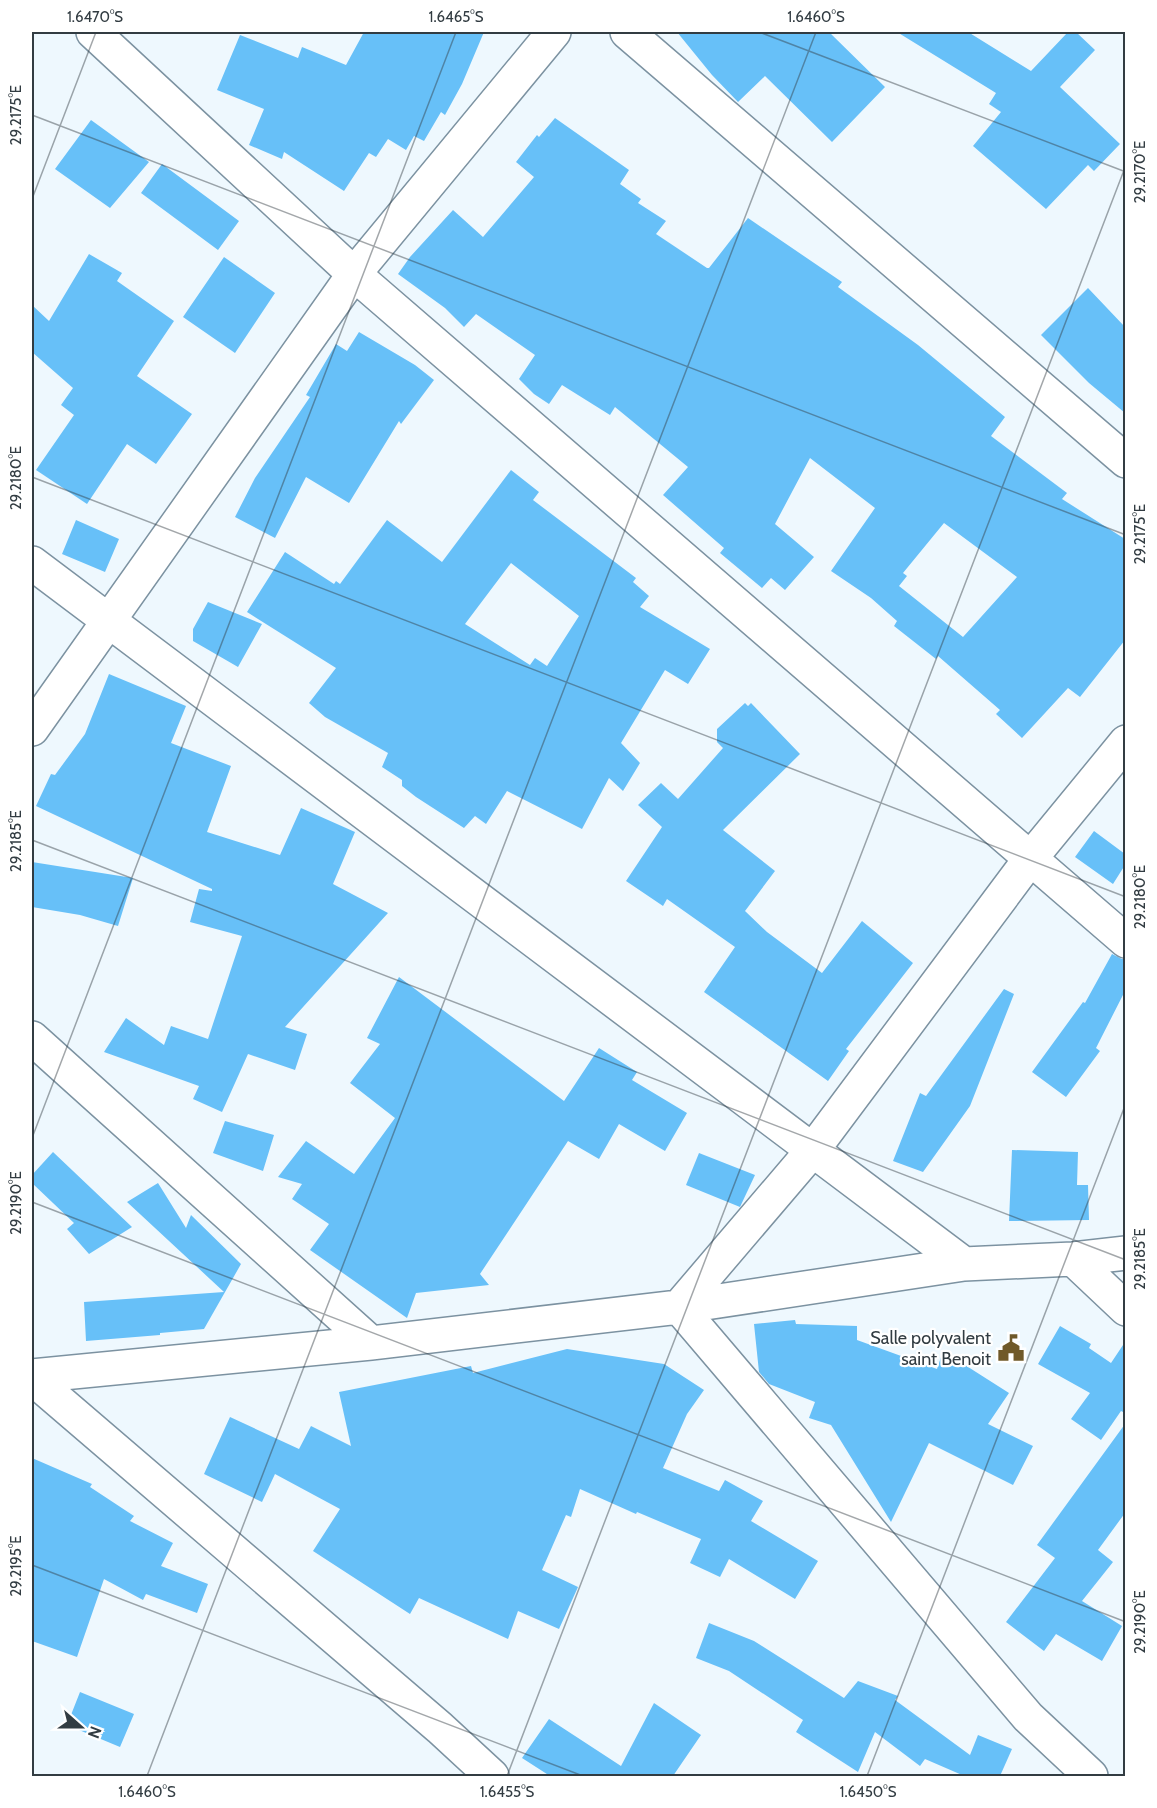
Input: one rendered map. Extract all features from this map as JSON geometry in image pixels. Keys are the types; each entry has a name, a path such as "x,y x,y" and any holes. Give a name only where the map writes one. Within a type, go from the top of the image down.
{"street":[{"path":"93,32 354,274 1125,942"},
{"path":"32,729 354,274 554,32"},
{"path":"627,32 1125,461"},
{"path":"32,563 964,1264"},
{"path":"679,1307 812,1151 1030,859 1125,742"},
{"path":"32,1038 371,1343"},
{"path":"32,1377 371,1343 679,1307 964,1264 1073,1259 1125,1253"},
{"path":"1073,1259 1125,1309"},
{"path":"679,1307 1028,1717 1091,1776"},
{"path":"32,1377 440,1728 492,1776"}],"building":[{"path":"364,32 484,32 462,84 445,115 441,112 424,141 414,136 406,150 388,139 376,157 369,153 344,191 284,152 282,159 249,145 264,109 217,90 240,35 298,58 302,47 346,65"},
{"path":"677,32 829,32 885,87 832,142 765,76 738,102 712,75"},
{"path":"897,32 968,32 1031,71 1068,32 1076,32 1095,50 1060,87 1120,144 1094,171 1088,165 1046,209 973,146 1001,112 989,104 996,93"},
{"path":"555,118 629,170 620,184 641,199 638,203 666,221 656,234 707,268 748,218 842,282 838,287 918,345 1005,417 991,436 1067,493 1062,499 1125,539 1125,640 1080,697 1068,688 1022,738 996,714 1000,710 938,656 936,659 894,626 897,621 871,598 831,571 875,508 810,458 775,524 814,557 785,590 771,578 762,588 720,553 724,548 663,495 688,467 615,407 610,415 562,385 549,404 534,394 519,379 535,355 476,314 464,327 445,308 398,274 410,257 453,210 483,237 534,177 516,162 537,135 539,137","holes":["944,523 1017,577 963,637 899,586 907,576 903,573"]},
{"path":"91,120 149,162 110,208 55,169"},
{"path":"162,164 239,221 218,250 141,193"},
{"path":"89,254 122,273 117,281 174,321 137,376 192,414 156,464 127,444 87,504 36,470 74,415 61,405 73,388 32,352 32,305 49,321"},
{"path":"224,257 275,293 235,353 183,317"},
{"path":"1088,288 1125,327 1125,413 1089,383 1041,335"},
{"path":"359,332 415,365 434,380 401,424 399,421 349,503 306,477 275,538 235,517 255,478 310,397 306,395 336,344 347,351"},
{"path":"511,470 539,492 533,500 636,578 633,582 649,596 640,607 710,649 688,684 665,670 621,743 640,763 623,791 609,778 582,829 507,791 486,824 475,816 464,828 416,797 402,786 402,780 382,767 388,753 325,717 309,703 336,668 247,612 285,552 334,584 336,581 340,584 387,520 442,562","holes":["511,563 579,616 547,666 535,658 530,665 465,624"]},
{"path":"76,520 119,539 105,572 62,554"},
{"path":"208,602 262,624 238,667 193,641 193,629"},
{"path":"109,674 186,706 171,743 231,766 207,832 280,855 301,808 355,832 333,884 388,913 285,1027 307,1034 295,1070 248,1054 222,1112 193,1099 199,1086 104,1052 126,1018 164,1045 171,1026 208,1039 242,936 190,922 199,889 212,891 212,889 36,806 51,774 55,775 85,734"},
{"path":"745,703 748,706 751,703 800,754 723,830 775,871 745,911 767,932 822,973 862,921 913,963 846,1049 849,1051 828,1081 704,992 735,947 667,899 663,906 626,881 662,827 638,805 661,783 678,799 723,748 717,742 717,729"},
{"path":"1094,831 1125,854 1125,865 1113,884 1075,857"},
{"path":"32,862 133,878 118,926 80,915 32,907"},
{"path":"1112,954 1125,959 1125,991 1096,1048 1100,1051 1066,1097 1032,1072 1083,1002 1085,1003"},
{"path":"399,977 564,1101 599,1048 637,1072 632,1080 687,1113 665,1151 619,1124 599,1159 568,1141 480,1274 489,1285 416,1293 407,1318 310,1250 329,1224 292,1199 302,1184 278,1177 306,1141 354,1174 395,1118 350,1083 380,1044 367,1038"},
{"path":"1004,989 1014,994 970,1106 923,1172 893,1161 920,1093 926,1096"},
{"path":"225,1121 274,1135 263,1171 213,1153"},
{"path":"1012,1150 1078,1152 1077,1185 1088,1185 1089,1220 1009,1221"},
{"path":"53,1152 132,1227 89,1254 67,1229 74,1223 32,1183 32,1175"},
{"path":"699,1153 755,1175 740,1207 686,1185"},
{"path":"158,1183 186,1228 191,1215 241,1264 204,1329 86,1341 84,1302 224,1292 127,1202"},
{"path":"795,1320 796,1324 857,1326 857,1340 937,1369 943,1351 1009,1393 988,1424 1033,1446 1013,1485 929,1443 891,1522 831,1425 809,1418 815,1402 769,1384 759,1372 754,1324"},
{"path":"1060,1326 1091,1344 1089,1348 1111,1363 1125,1342 1125,1413 1121,1411 1101,1440 1071,1419 1090,1393 1038,1364"},
{"path":"567,1349 664,1364 704,1390 687,1414 663,1468 719,1491 725,1480 763,1501 751,1521 818,1561 795,1599 729,1559 720,1577 690,1563 701,1539 580,1489 571,1517 566,1515 542,1570 578,1587 559,1629 518,1611 508,1639 419,1598 410,1614 313,1551 340,1509 275,1474 262,1502 204,1474 230,1417 299,1449 311,1426 351,1446 339,1392 471,1366 473,1373"},
{"path":"1125,1424 1125,1513 1098,1550 1113,1562 1082,1601 1122,1626 1102,1661 1056,1634 1044,1651 1006,1622 1055,1558 1037,1545"},
{"path":"32,1458 92,1484 90,1487 134,1516 130,1521 173,1543 161,1566 208,1584 197,1613 146,1594 143,1600 104,1579 77,1657 32,1641"},
{"path":"709,1623 754,1641 844,1698 858,1681 898,1696 895,1700 970,1755 978,1735 1012,1749 1000,1776 961,1776 925,1759 920,1766 875,1732 858,1772 796,1732 803,1720 729,1671 696,1658"},
{"path":"80,1692 134,1714 120,1747 67,1725"},
{"path":"654,1703 701,1735 673,1776 550,1776 522,1758 549,1719 621,1766"}],"place":[{"name":"Salle polyvalent saint Benoit","path":"1011,1348"}]}
